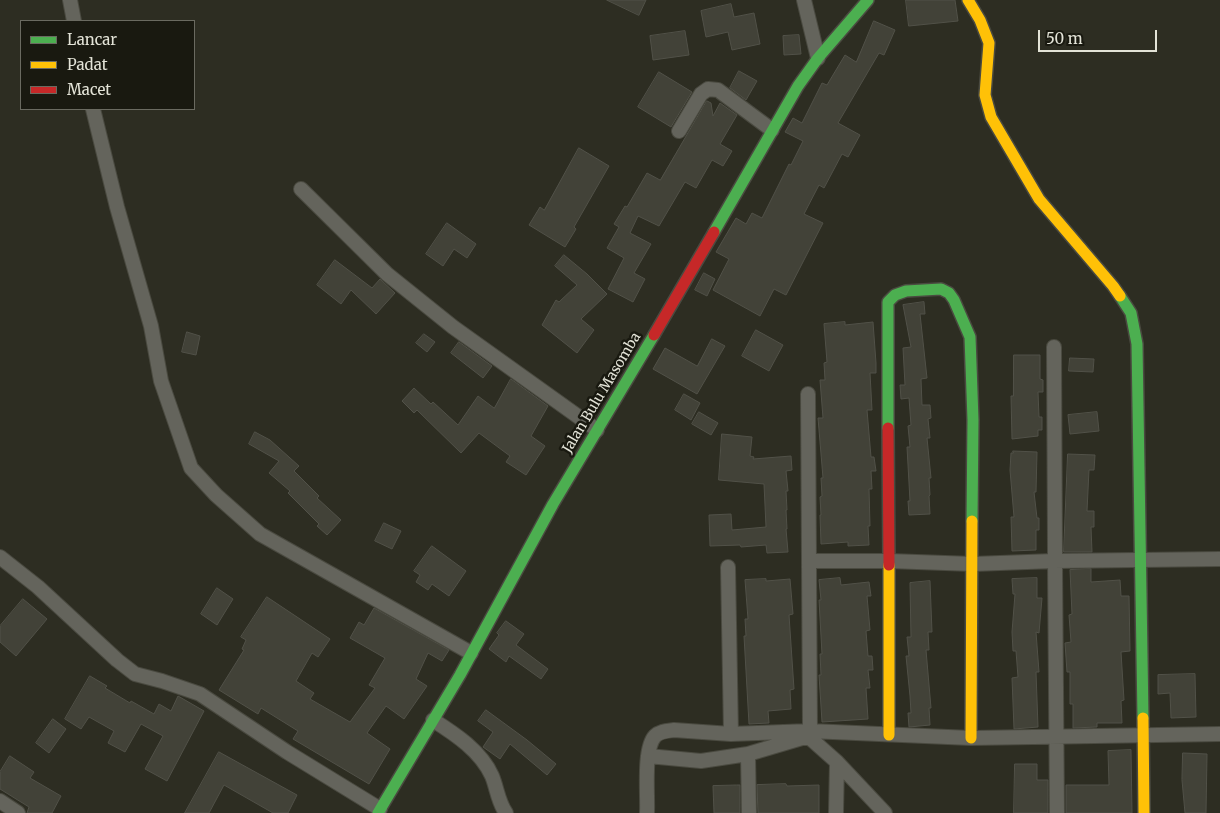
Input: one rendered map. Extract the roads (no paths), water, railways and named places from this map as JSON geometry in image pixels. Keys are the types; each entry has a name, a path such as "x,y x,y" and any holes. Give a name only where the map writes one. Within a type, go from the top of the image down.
{"street":[{"path":"70,0 74,20"},
{"path":"804,0 818,58"},
{"name":"Jalan Bulu Masomba","path":"379,811 460,675 470,653 553,504 670,309 798,86 818,58 868,0"},
{"path":"968,0 980,20 989,43 985,96 991,117 1039,199 1113,286 1130,313 1137,344 1141,734 1144,813"},
{"path":"679,131 701,94 708,89 718,90 772,130"},
{"path":"93,110 117,207 150,326 161,381 191,468 216,495 260,534 470,653"},
{"path":"301,189 386,274 453,327 597,430"},
{"path":"889,735 888,302 895,295 906,292 941,289 949,293 954,300 970,338 973,420 971,738"},
{"path":"1054,347 1057,813"},
{"path":"808,394 810,731"},
{"path":"0,557 38,587 117,660 135,674 162,680 200,694 379,811"},
{"path":"809,561 973,564 1220,559"},
{"path":"728,567 730,734"},
{"path":"433,720 456,734 488,767 502,808 506,813"},
{"path":"647,813 650,744 656,735 664,731 730,734 810,731 971,738 1220,734"},
{"path":"648,756 701,761 748,754 802,738 810,738 837,762 885,813"},
{"path":"748,754 749,813"},
{"path":"836,813 837,762"},
{"path":"0,801 18,813"}]}
